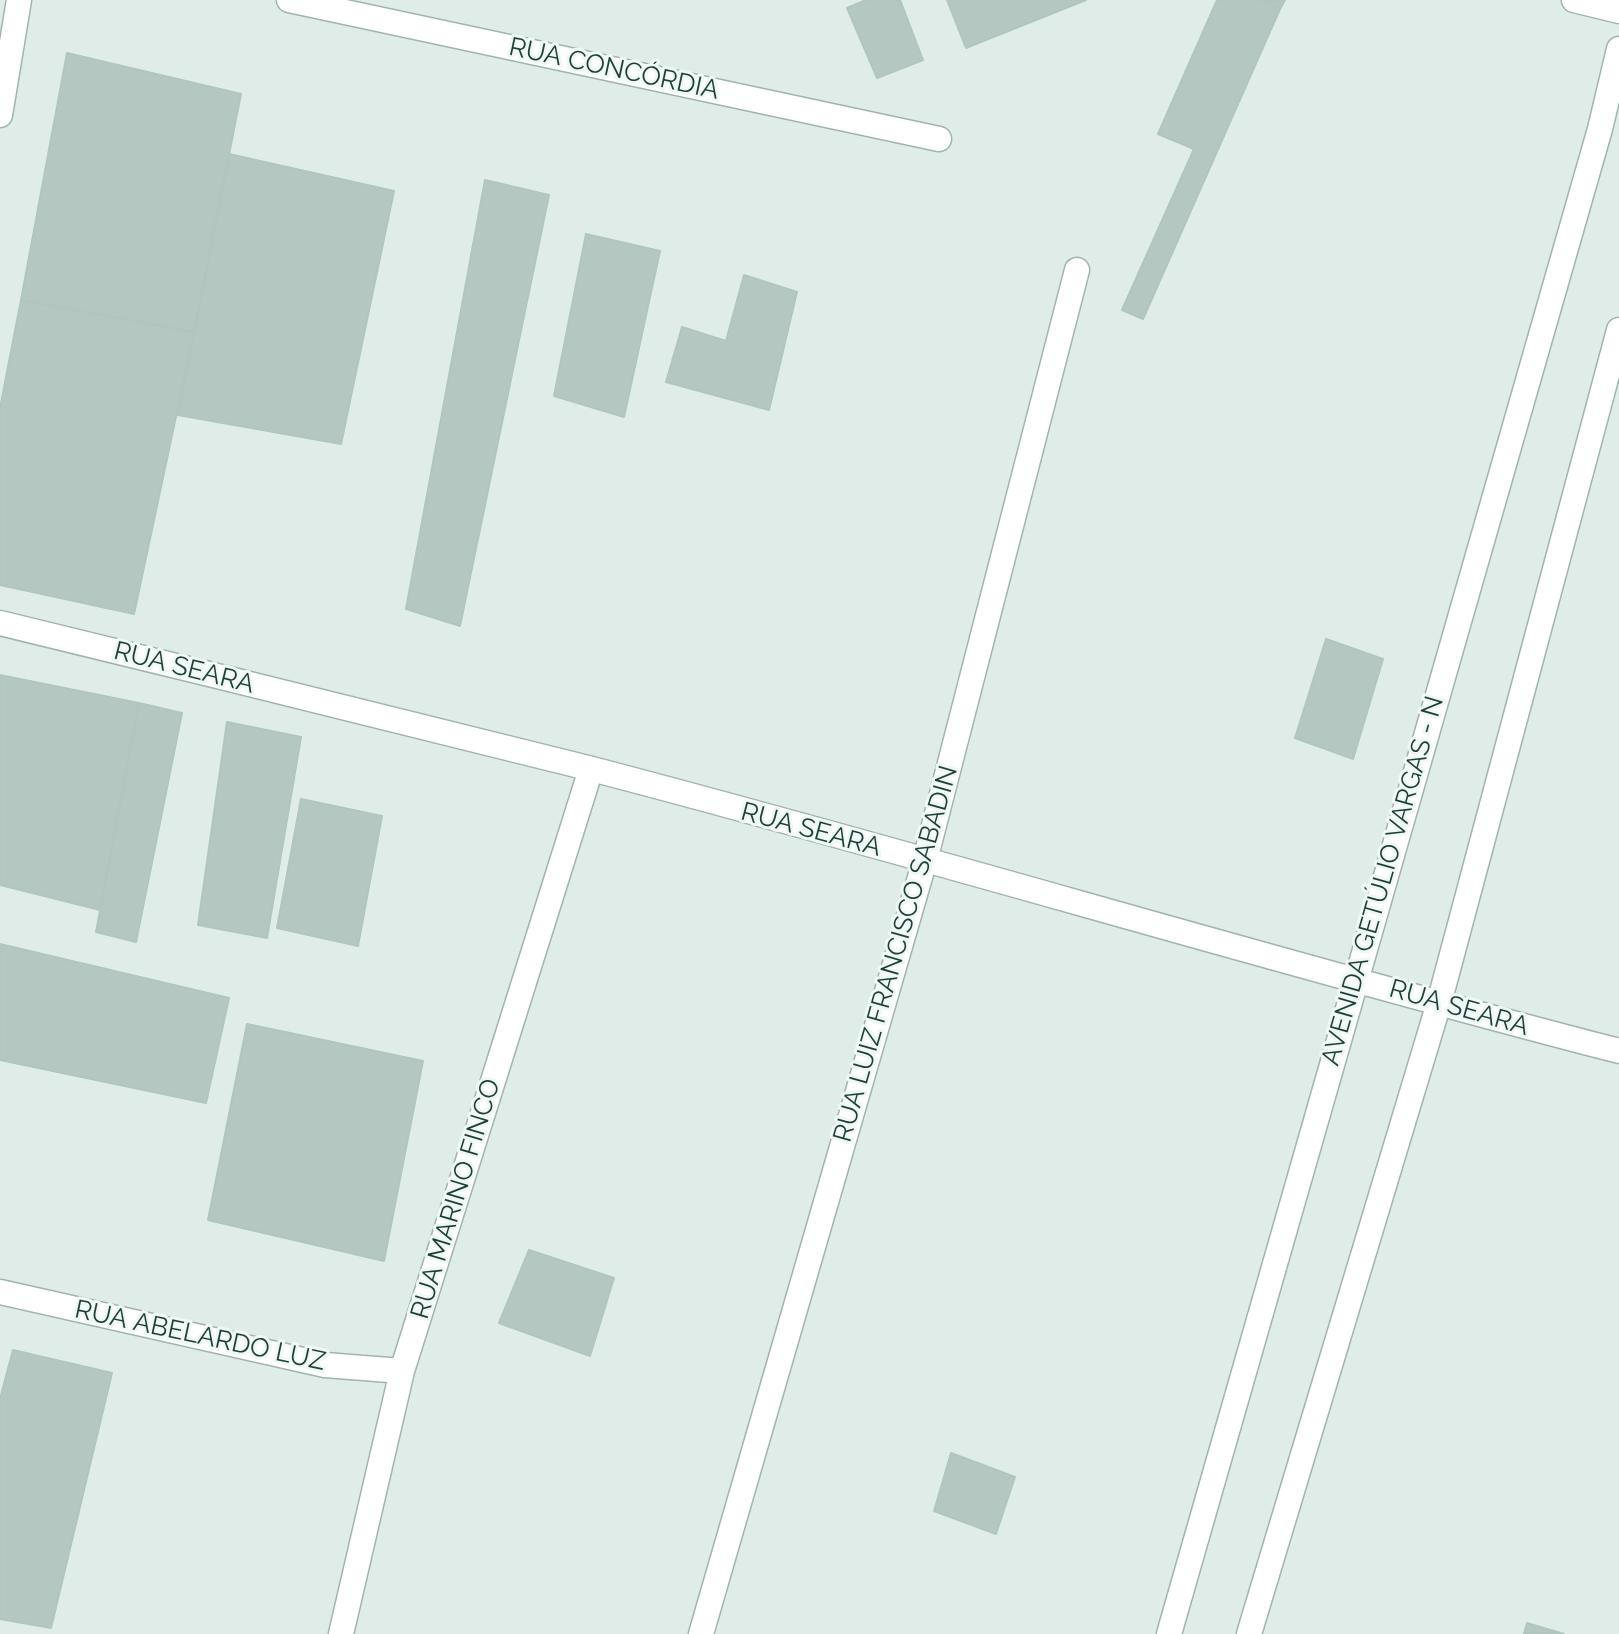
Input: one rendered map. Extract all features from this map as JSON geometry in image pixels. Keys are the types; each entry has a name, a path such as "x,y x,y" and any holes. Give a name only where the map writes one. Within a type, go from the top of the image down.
{"street":[{"path":"0,115 19,0"},
{"name":"RUA CONCÓRDIA","path":"289,0 939,139"},
{"path":"1574,0 1619,11"},
{"name":"AVENIDA GETÚLIO VARGAS - N","path":"1169,1634 1355,978 1609,123 1619,49"},
{"name":"RUA LUIZ FRANCISCO SABADIN","path":"701,1634 925,860 1077,270"},
{"path":"1249,1634 1439,1003 1619,330"},
{"name":"RUA SEARA","path":"0,623 591,769 1619,1051"},
{"name":"RUA MARINO FINCO","path":"341,1634 402,1371 591,769"},
{"name":"RUA ABELARDO LUZ","path":"0,1292 325,1365 402,1371"}],"building":[{"path":"866,0 900,0 923,60 877,78 847,8"},
{"path":"947,0 1086,0 966,48"},
{"path":"1217,0 1261,0 1280,9 1143,319 1122,310 1194,149 1158,134"},
{"path":"1261,0 1285,0 1280,9"},
{"path":"67,53 241,94 194,332 21,300"},
{"path":"229,154 394,191 341,444 178,415"},
{"path":"485,180 549,195 460,626 406,609"},
{"path":"586,234 660,251 624,417 554,396"},
{"path":"744,275 797,292 769,410 666,382 682,327 726,341"},
{"path":"21,300 194,332 134,614 0,585 0,408"},
{"path":"1326,639 1383,659 1353,759 1295,738"},
{"path":"0,675 139,703 100,910 0,885"},
{"path":"139,703 182,713 136,942 96,932"},
{"path":"227,722 301,737 267,938 198,925"},
{"path":"301,799 382,816 358,946 277,928"},
{"path":"0,944 229,998 206,1103 0,1060"},
{"path":"247,1024 423,1061 384,1261 208,1220"},
{"path":"529,1250 614,1278 590,1356 499,1323"},
{"path":"13,1350 112,1373 51,1628 0,1619 0,1399"},
{"path":"951,1453 1015,1477 996,1534 934,1511"},
{"path":"1527,1623 1564,1634 1524,1634"}]}
